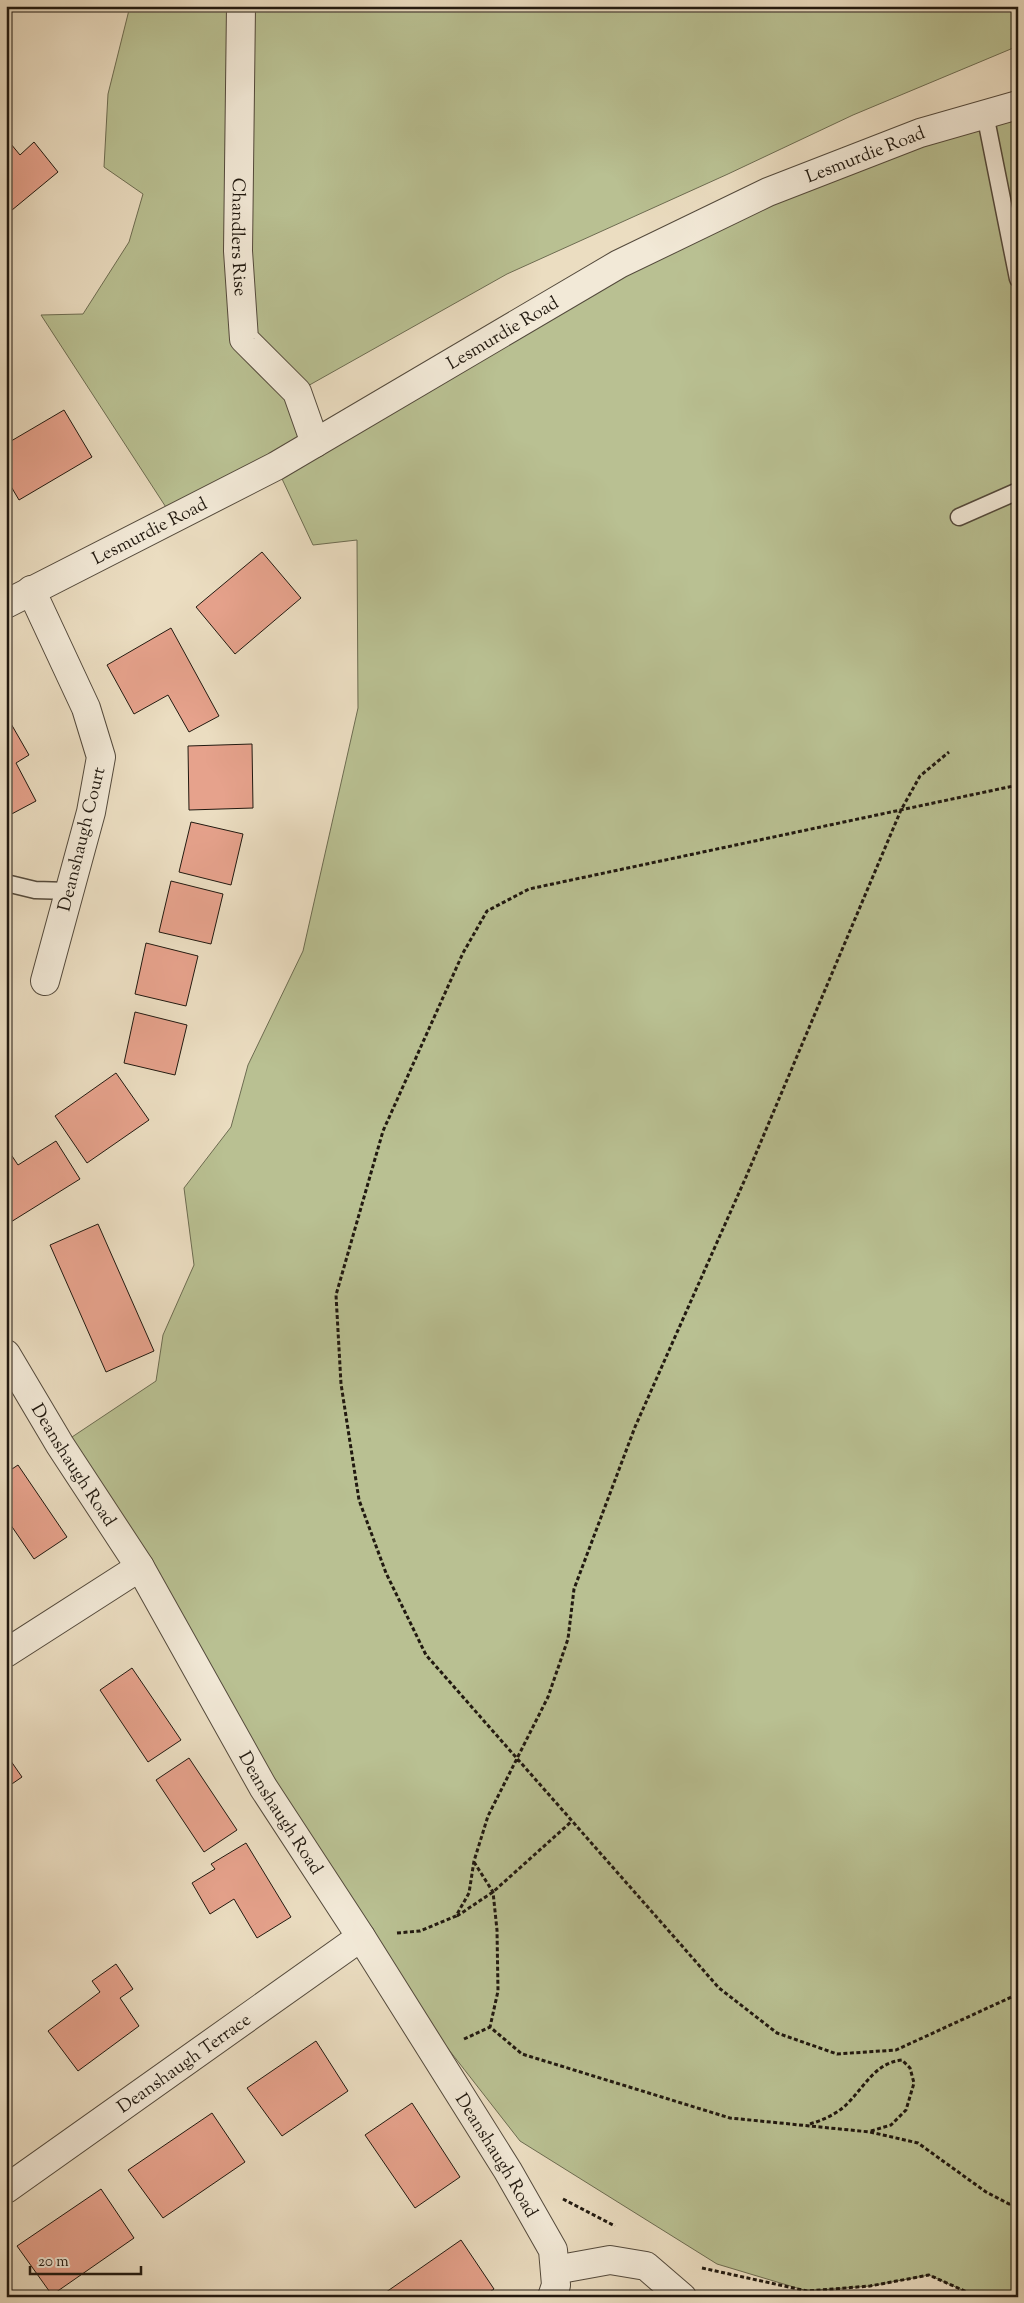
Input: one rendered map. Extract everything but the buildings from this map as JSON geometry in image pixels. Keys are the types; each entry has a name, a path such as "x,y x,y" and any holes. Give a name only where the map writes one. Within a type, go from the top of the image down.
{"street":[{"name":"Chandlers Rise","path":"241,6 238,252 244,339 297,392 315,443"},
{"name":"Lesmurdie Road","path":"6,604 208,501 315,443 619,264 768,192 920,133 1018,105"},
{"name":"Deanshaugh Court","path":"31,590 86,708 101,757 91,812 45,981"},
{"name":"Deanshaugh Road","path":"6,1354 60,1445 140,1568 263,1787 361,1937 508,2171 553,2250 556,2285 552,2297"},
{"path":"6,1653 140,1568"},
{"name":"Deanshaugh Terrace","path":"8,2186 361,1937"},
{"path":"555,2270 610,2260 646,2266 682,2297"}],"lane":[{"path":"985,114 1018,278"},
{"path":"958,517 1018,491"},
{"path":"6,883 35,890 69,891"}],"path":[{"path":"456,1916 469,1894 474,1861 488,1816 548,1697 568,1639 574,1589 635,1428 746,1177 901,810 920,776 949,752"},
{"path":"1018,785 529,889 487,912 463,954 383,1131 336,1295 341,1384 359,1500 386,1573 426,1655 719,1988 777,2033 837,2054 896,2050 1018,1994"},
{"path":"361,1937 420,1930 456,1916 493,1892 572,1821"},
{"path":"474,1861 493,1892 497,1930 498,1991 490,2027"},
{"path":"434,2053 490,2027"},
{"path":"490,2027 522,2054 730,2118 870,2132 918,2143 986,2192 1009,2204 1018,2202"},
{"path":"806,2125 825,2120 846,2106 865,2082 888,2062 902,2060 910,2068 914,2083 906,2110 891,2125 870,2132"},
{"path":"559,2197 618,2227"},
{"path":"695,2267 807,2291 870,2286 929,2275 978,2297"}],"green space":[{"path":"130,6 1018,6 1018,46 853,115 507,274 297,392 315,443 619,264 1018,105 1018,2297 978,2297 929,2275 870,2286 807,2291 717,2264 520,2141 361,1937 60,1445 156,1381 163,1335 194,1265 184,1188 231,1127 248,1065 303,951 358,708 357,540 313,545 276,466 173,518 41,315 83,314 129,242 143,194 104,167 108,94"}]}
